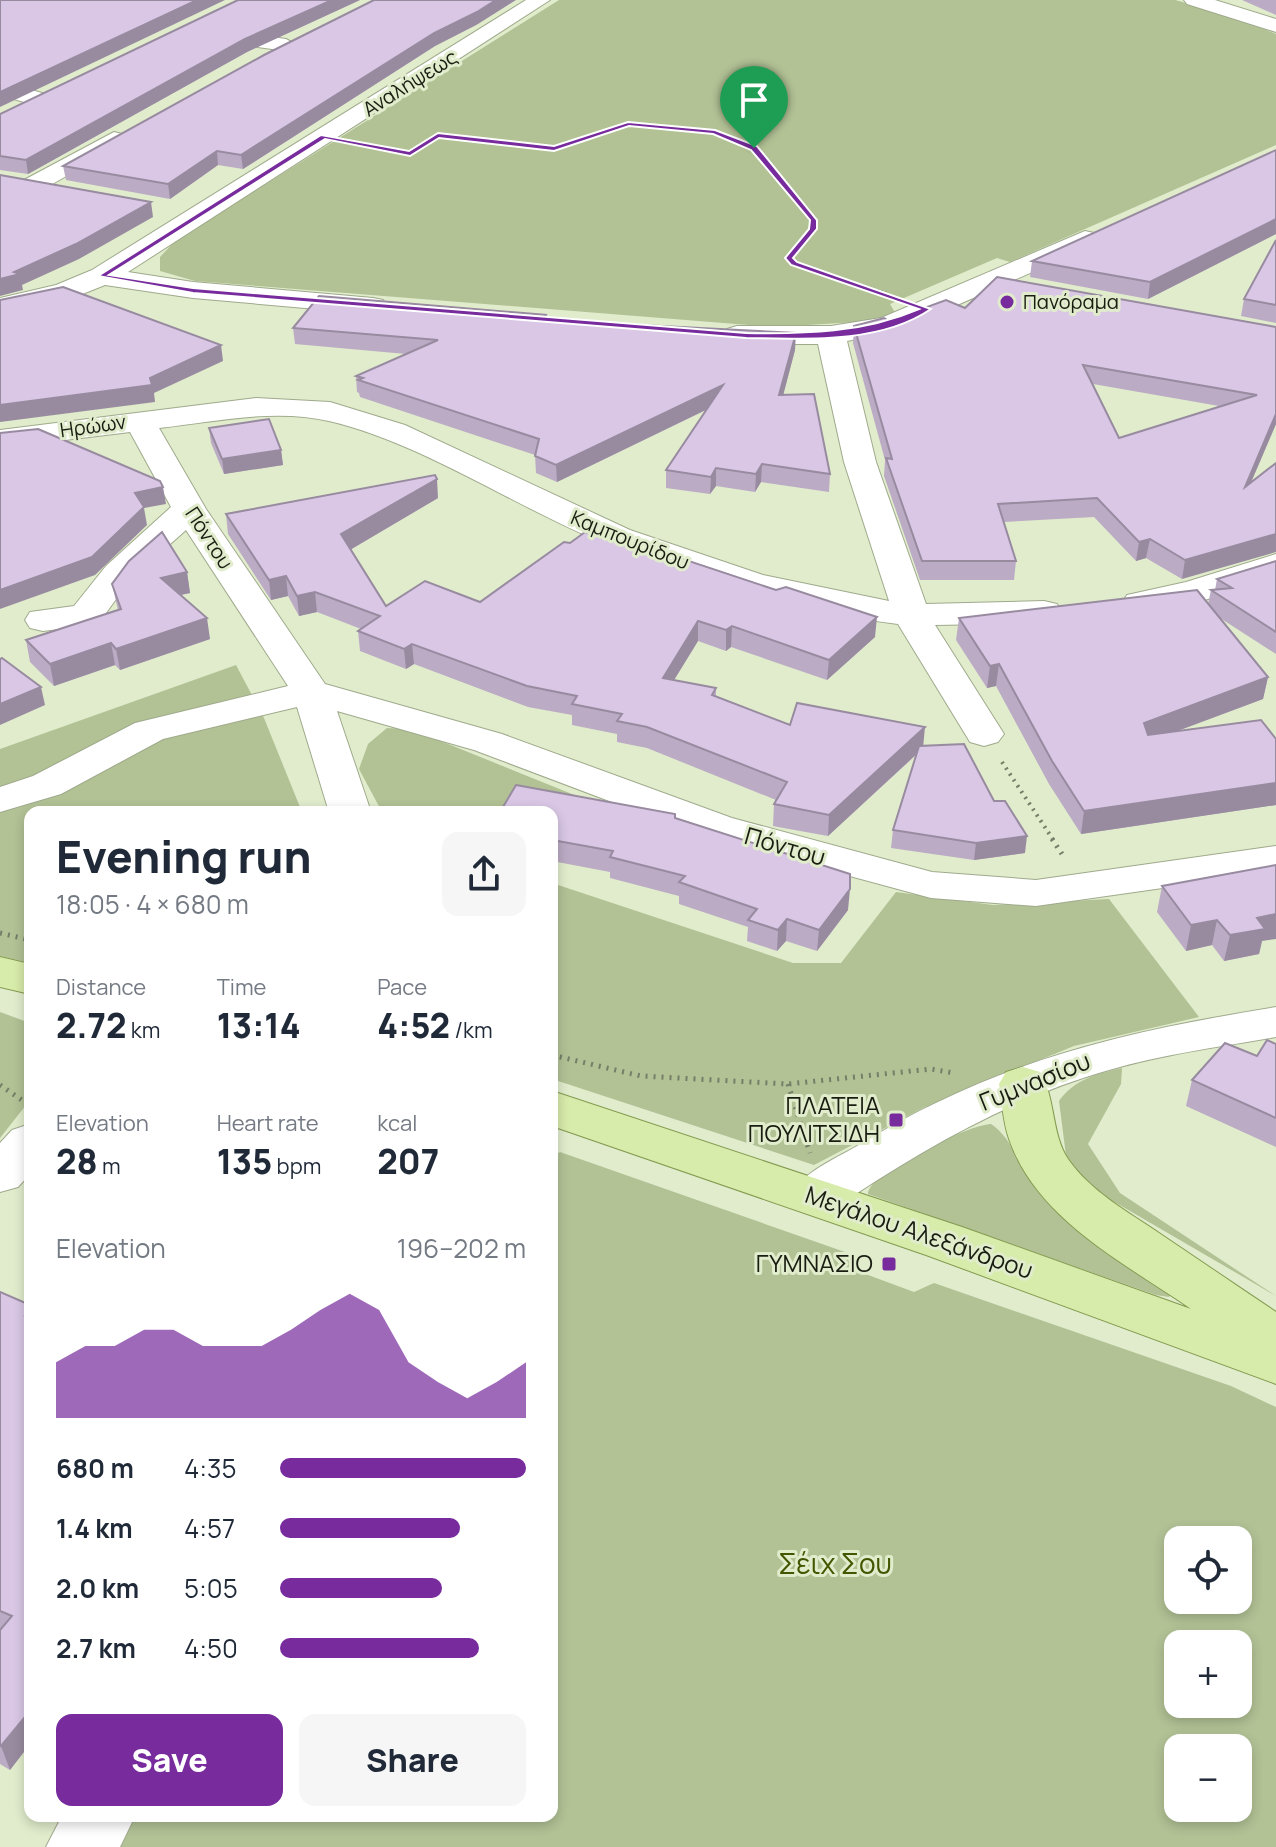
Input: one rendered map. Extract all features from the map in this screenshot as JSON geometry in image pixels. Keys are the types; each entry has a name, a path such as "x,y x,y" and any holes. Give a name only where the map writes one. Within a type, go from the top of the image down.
{"main road":[{"path":"0,972 24,978"},
{"path":"1025,1084 1033,1137 1047,1168 1065,1189 1094,1215 1276,1340"},
{"name":"Μεγάλου Αλεξάνδρου","path":"558,1113 814,1181 1276,1362"}],"street":[{"name":"Αναλήψεως","path":"102,276 540,0"},
{"path":"1194,0 1276,26"},
{"path":"1240,13 1276,5"},
{"path":"222,12 183,30 296,40 246,65"},
{"path":"14,112 67,87"},
{"path":"0,88 41,100"},
{"path":"78,193 22,183 130,130"},
{"path":"167,209 197,214"},
{"path":"715,334 831,335 881,327 1103,231"},
{"path":"0,306 65,291 102,276 182,289 395,308"},
{"path":"988,281 1028,291"},
{"path":"831,335 860,462 912,615 984,734"},
{"name":"Καμπουρίδου","path":"139,420 276,406 341,413 394,432 650,550 798,595 912,615 1095,608 1195,591 1276,564"},
{"name":"Ηρώων","path":"0,439 139,420"},
{"name":"Πόντου","path":"139,420 189,509 311,692 348,806"},
{"path":"43,620 85,616 118,573 189,509"},
{"path":"0,800 47,785 149,731 311,692"},
{"name":"Πόντου","path":"311,692 446,728 717,827 895,877 991,892 1084,888 1276,859"},
{"name":"Γυμνασίου","path":"814,1181 1025,1084 1101,1056 1276,1022"},
{"path":"0,1174 24,1148"},
{"path":"80,1847 98,1822"}],"path":[{"path":"324,137 410,154 438,135 554,148 628,124 715,132 754,148 813,220 813,229 789,258 794,264 927,309"},
{"path":"984,734 1084,888"},
{"path":"0,933 24,939"},
{"path":"558,1056 641,1076 788,1084 931,1069 1025,1084"},
{"path":"788,1084 814,1181"},
{"path":"0,1085 24,1101"}],"green space":[{"path":"559,0 1175,0 1227,14 1276,34 1276,145 1010,262 997,258 890,304 897,316 889,320 775,327 195,281 160,271 160,257 175,241"},
{"path":"236,665 264,718 300,806 24,806 24,962 0,956 0,749"},
{"path":"387,728 411,729 624,815 512,802 510,806 379,806 359,769 368,744"},
{"path":"558,885 793,963 841,963 896,892 993,905 1109,899 1199,1017 1074,1046 923,1108 814,1165 558,1081"},
{"path":"0,1012 24,1021 24,1108 0,1138"},
{"path":"1122,1068 1121,1084 1088,1144 1120,1193 1276,1296 1087,1186 1068,1171 1059,1101 1079,1082"},
{"path":"991,1124 1007,1139 1037,1190 1058,1213 1105,1250 1172,1293 1169,1297 868,1194 873,1184 901,1162 962,1132"},
{"name":"Σέιχ Σου","path":"560,1152 845,1252 852,1269 914,1292 934,1283 1231,1386 1276,1407 1276,1847 110,1847 127,1822 558,1822"}],"building":[{"path":"0,0 197,0 0,92"},
{"path":"238,0 332,0 245,39 26,160 0,156 0,114"},
{"path":"374,0 496,0 434,33 241,155 217,151 168,184 63,166 264,55"},
{"path":"1276,150 1276,219 1150,282 1032,261"},
{"path":"0,175 151,202 76,244 14,272 20,274 0,279"},
{"path":"1276,240 1276,305 1244,299"},
{"path":"997,277 1276,327 1276,414 1245,487 1276,463 1276,534 1185,560 1150,539 1139,542 1097,498 998,504 1016,561 922,561 886,458 892,459 854,326 884,318 889,321 946,300 965,308","holes":["1083,365 1257,395 1119,438"]},
{"path":"63,287 221,345 150,378 152,385 0,405 0,300"},
{"path":"319,296 546,315 544,320 796,333 779,395 814,394 830,474 762,464 756,474 716,468 711,477 666,470 723,385 556,465 535,456 539,439 358,380 363,378 356,376 438,340 293,328"},
{"path":"269,419 281,450 222,459 209,428"},
{"path":"38,429 160,481 163,487 135,493 144,507 92,557 0,590 0,433"},
{"path":"435,475 437,479 341,534 386,606 425,581 480,602 564,542 570,543 585,532 672,561 677,557 776,590 786,587 877,617 829,660 732,626 726,630 698,621 663,678 716,688 712,695 790,725 797,703 925,727 829,815 774,804 787,782 647,727 617,721 622,714 572,704 577,696 527,686 412,644 404,649 358,631 380,616 315,592 297,596 286,576 269,580 226,514"},
{"path":"162,532 187,572 161,578 207,618 116,649 111,643 50,664 26,640 121,609 112,584 129,561"},
{"path":"1276,561 1276,632 1211,590 1232,588 1217,579"},
{"path":"1197,590 1268,677 1144,723 1148,735 1261,720 1276,739 1276,783 1084,811 1052,761 999,664 990,666 959,618"},
{"path":"2,658 41,687 0,704"},
{"path":"964,744 994,801 1005,801 1027,836 976,843 893,830 919,746"},
{"path":"516,785 675,814 675,818 850,874 850,889 819,930 787,919 778,930 748,920 757,909 679,882 685,876 610,857 613,851 558,841 558,806 504,806"},
{"path":"1276,865 1276,914 1257,918 1265,929 1230,935 1217,920 1191,925 1162,886"},
{"path":"1267,1040 1276,1044 1276,1118 1192,1080 1225,1043 1257,1056"},
{"path":"0,1292 24,1302 24,1718 1,1746 0,1630 12,1616 0,1611"}],"place":[{"name":"Πανόραμα","path":"1007,302"},
{"name":"ΠΛΑΤΕΙΑ ΠΟΥΛΙΤΣΙΔΗ","path":"896,1120"},
{"name":"ΓΥΜΝΑΣΙΟ","path":"889,1264"}],"route":[{"path":"628,124 715,132 754,148 813,220 813,229 789,258 794,264 858,283 927,309 894,323 862,331 806,337 746,336 193,290 102,276 324,137 410,154 438,135 554,148 628,124"}]}
